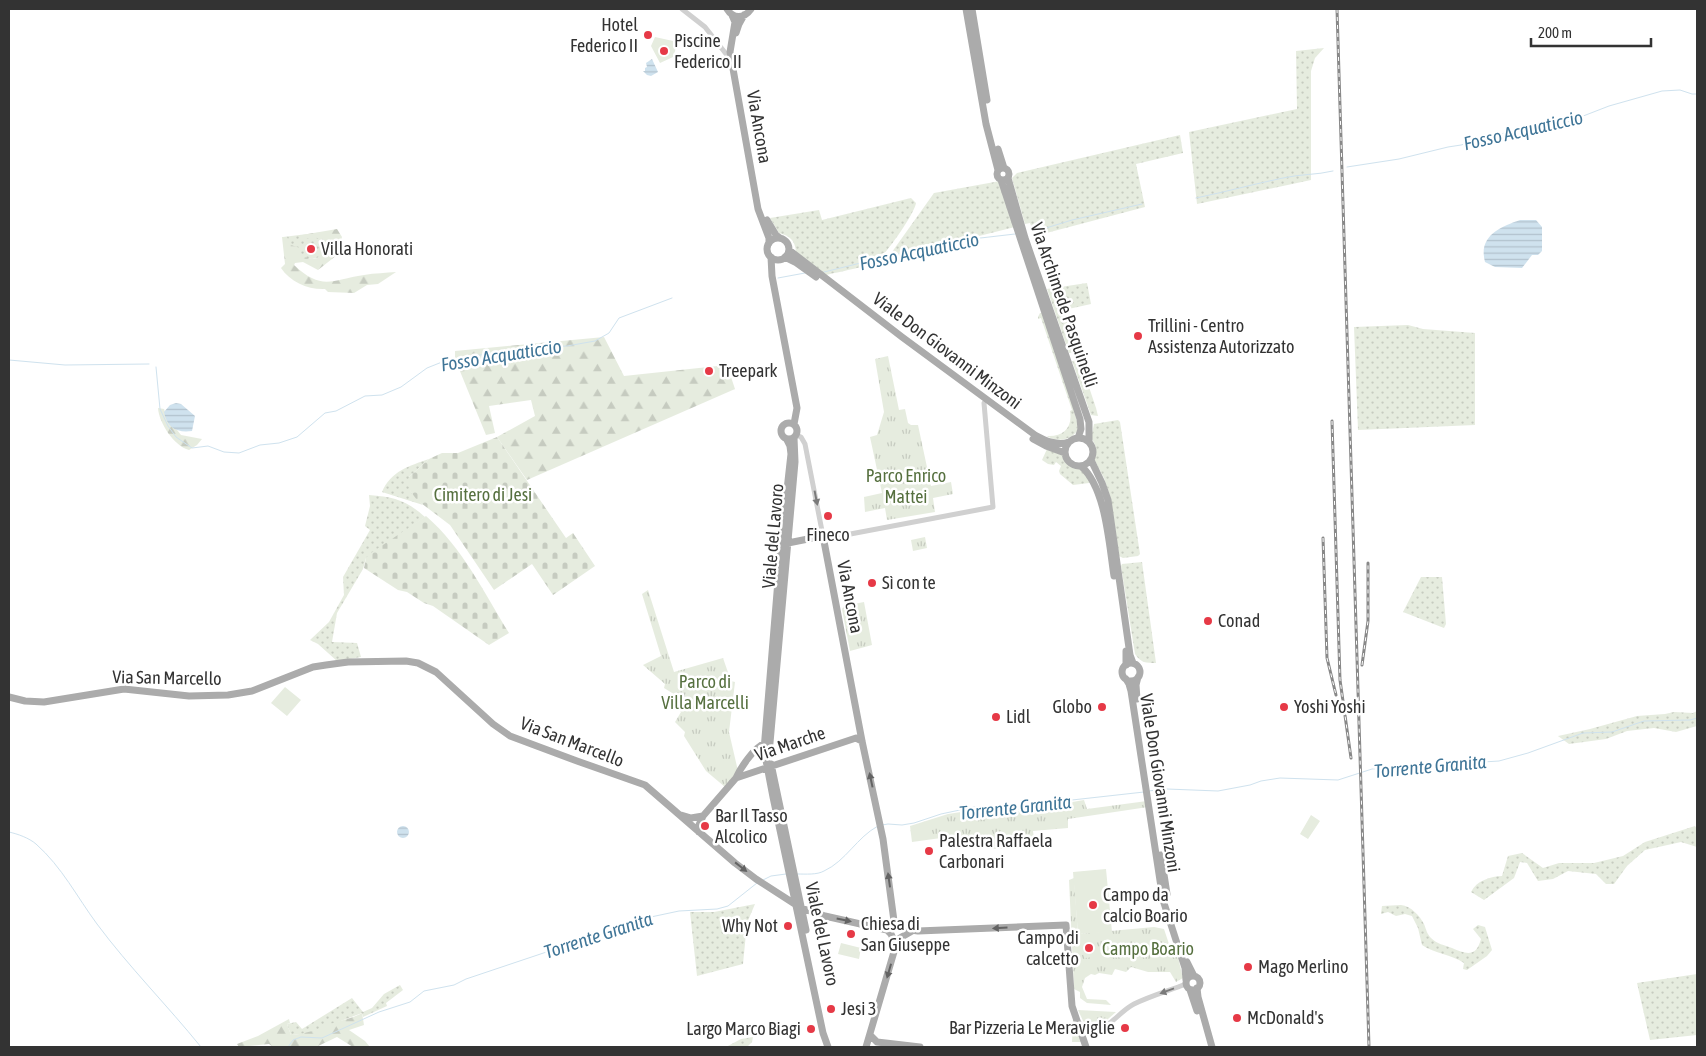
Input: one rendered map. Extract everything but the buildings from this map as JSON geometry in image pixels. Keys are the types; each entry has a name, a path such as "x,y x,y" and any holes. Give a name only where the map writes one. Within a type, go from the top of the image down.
{"main road":[{"path":"727,9 732,15 738,17 744,15"},
{"name":"Via Ancona","path":"751,9 744,15 739,24 734,52 762,207 768,225 776,236 780,238"},
{"name":"Via Archimede Pasquinelli","path":"966,9 986,124 1001,169"},
{"name":"Via Archimede Pasquinelli","path":"972,9 1001,169"},
{"name":"Via Ancona","path":"732,15 734,22 730,52 758,209 769,238 769,243"},
{"name":"Via Archimede Pasquinelli","path":"1001,169 1008,171 1005,179 1080,419 1081,429 1078,438"},
{"name":"Via Archimede Pasquinelli","path":"1005,179 1089,422 1089,442"},
{"path":"772,276 789,250 786,241 780,238 772,239 767,250 771,257 772,276 798,408 791,423"},
{"name":"Viale Don Giovanni Minzoni","path":"789,250 902,337 1035,435 1057,444 1078,438"},
{"path":"771,257 783,258"},
{"name":"Viale Don Giovanni Minzoni","path":"783,258 795,262 838,293 1035,441 1065,452 1066,457 1072,464 1081,466 1091,477 1102,500 1126,655 1130,664 1140,669 1136,693 1148,784"},
{"name":"Viale del Lavoro","path":"792,437 783,438 780,431 784,424 791,423 796,428 790,446 791,454 781,544 764,743 798,906 828,1032 828,1044"},
{"name":"Viale del Lavoro","path":"769,767 769,747 796,448 792,437"},
{"path":"1078,438 1089,442"},
{"path":"1065,452 1069,442"},
{"name":"Viale Don Giovanni Minzoni","path":"1089,442 1093,450 1091,460 1108,500 1130,655 1130,664 1122,672 1130,684 1168,899 1189,968 1200,984 1190,986"},
{"path":"1081,466 1091,460"},
{"name":"Via Ancona","path":"824,537 862,741 883,839 894,921"},
{"path":"788,543 824,537"},
{"name":"Via San Marcello","path":"9,697 25,701 44,702 124,689 189,696 228,695 252,691 313,668 337,663 406,661 418,663 436,672 493,724 510,736 645,785 756,879 798,906 825,916 887,930"},
{"name":"Viale Don Giovanni Minzoni","path":"1126,679 1134,680 1138,677"},
{"name":"Via Marche","path":"852,739 859,722"},
{"name":"Via Marche","path":"736,778 852,739 858,738 862,741"},
{"name":"Via Marche","path":"691,825 736,778 741,769 764,743"},
{"name":"Viale Don Giovanni Minzoni","path":"1151,800 1163,900 1208,1047"},
{"path":"678,814 687,817 699,817 700,832"},
{"path":"896,945 887,930 892,927 894,921 904,929 912,931 1066,925 1072,1006 1086,1047"},
{"path":"866,1047 896,945 900,938 912,931"},
{"path":"1190,986 1189,976 1194,976"},
{"name":"Viale Don Giovanni Minzoni","path":"1190,986 1198,997 1212,1047"},
{"path":"870,1035 876,1042 920,1047"},
{"path":"870,1047 881,1042"}],"street":[{"path":"682,9 705,27 728,55 732,64"},
{"path":"824,537 993,507 984,403"},
{"name":"Via Ancona","path":"792,437 801,438 805,444 824,537"},
{"path":"795,462 808,460"},
{"path":"1078,1022 1090,1030 1096,1030 1116,1020 1124,1010 1148,998 1190,986"}],"green space":[{"name":"Piscine Federico II","path":"655,37 673,41 677,45 673,57 660,63 651,46"},
{"path":"1324,48 1315,58 1311,71 1311,180 1197,204 1189,132 1297,109 1296,51"},
{"path":"1180,135 1183,153 1136,164 1145,207 1035,236 1030,223 1025,224 1012,178 1017,173"},
{"path":"1000,181 1015,227 887,259 934,193"},
{"path":"911,198 916,203 910,216 892,244 879,259 865,266 826,275 796,252 793,242 789,237 779,233 770,218 819,210 822,220"},
{"path":"337,229 342,237 337,255 318,270 303,262 295,263 294,265 312,278 327,282 368,274 396,272 378,284 367,285 354,293 328,292 325,289 300,284 289,277 281,268 285,264 282,237 287,237 291,245 300,248 301,255 309,259 318,258 324,251 333,247 336,241 328,242 314,237 301,240 302,235"},
{"path":"332,231 341,241 337,255 286,262 283,237"},
{"path":"1087,283 1091,304 1064,310 1077,352 1069,353 1047,289"},
{"path":"1040,313 1042,313 1052,336 1079,428 1069,438 1060,440 1047,436 1058,435 1066,430 1070,422 1070,411 1072,410 1041,318 1038,319"},
{"path":"1408,325 1423,329 1475,333 1475,425 1358,430 1354,327"},
{"path":"604,337 624,376 727,365 735,389 527,480 497,437 535,416 531,400 489,406 495,433 486,435 455,359 455,351"},
{"name":"Parco Enrico Mattei","path":"888,356 899,410 905,409 908,423 918,425 931,486 951,482 953,494 933,498 935,512 887,520 885,508 865,512 864,497 882,493 870,437 877,435 884,412 875,359"},
{"path":"1080,360 1098,416 1091,415 1072,361"},
{"path":"158,408 164,409 167,417 181,435 202,439 189,450 183,448 164,427"},
{"path":"1118,420 1120,422 1140,554 1123,558 1119,556 1110,496 1104,478 1094,459 1096,448 1091,438 1094,424"},
{"name":"Cimitero di Jesi","path":"497,437 566,538 573,533 595,566 553,595 532,564 494,590 450,525 417,500 408,485 409,477 429,459 442,453 458,453"},
{"path":"1047,449 1064,455 1072,466 1081,467 1091,481 1089,483 1073,485 1060,474 1061,466 1056,462 1054,465 1042,460"},
{"path":"429,459 409,477 411,492 423,505 382,492 390,479 401,470"},
{"path":"369,495 399,500 425,517 366,558 363,569 337,613 332,642 357,643 361,657 337,661 318,644 310,640 329,622 344,595 343,577 370,530 365,526 370,506"},
{"name":"Cimitero di Jesi","path":"426,516 451,542 462,557 509,633 489,645 433,606 424,603 407,592 398,590 364,568 366,558 371,553"},
{"path":"925,537 927,548 913,551 911,540"},
{"path":"1142,562 1156,663 1144,662 1135,654 1121,566 1122,564"},
{"path":"1421,577 1442,577 1446,624 1444,628 1403,612"},
{"name":"Parco di Villa Marcelli","path":"648,590 674,672 723,658 731,681 735,682 729,732 738,771 725,787 706,771 684,736 685,732 675,722 681,712 676,706 677,696 664,688 665,684 643,665 661,656 642,594"},
{"path":"864,602 872,645 850,651 842,609 844,606"},
{"path":"285,687 301,700 287,716 271,703"},
{"path":"1697,711 1697,726 1676,732 1654,728 1627,731 1606,739 1569,744 1558,736 1637,716 1674,712 1693,713"},
{"path":"1084,800 1087,809 1147,801 1148,807 1068,819 1068,828 1033,831 1035,847 989,849 987,836 960,841 941,838 912,842 910,826 948,814 974,810 1009,813"},
{"path":"1311,815 1320,821 1308,839 1300,834"},
{"path":"1695,826 1697,829 1697,847 1681,842 1645,850 1627,866 1614,884 1606,884 1596,874 1568,871 1553,879 1538,881 1527,863 1520,862 1514,878 1484,900 1471,892 1476,885 1484,880 1502,876 1508,856 1522,853 1543,868 1559,863 1594,863 1623,856 1645,842"},
{"name":"Campo da calcio Boario","path":"1106,869 1112,932 1078,934 1073,872"},
{"name":"Campo Boario","path":"1074,878 1078,934 1154,927 1164,929 1169,944 1175,945 1183,978 1176,982 1170,972 1148,972 1131,967 1126,972 1115,969 1112,975 1091,974 1085,978 1082,987 1087,999 1106,1000 1111,1005 1087,1003 1080,998 1080,992 1074,989 1069,880"},
{"path":"755,904 747,923 743,964 697,976 690,912 714,912"},
{"path":"1401,905 1412,909 1418,915 1430,936 1438,943 1462,952 1473,952 1481,939 1473,929 1478,925 1485,927 1492,950 1487,956 1467,970 1463,969 1464,963 1459,960 1422,945 1418,928 1412,916 1405,914 1396,916 1388,912 1381,914 1382,906"},
{"name":"Campo di calcetto","path":"1084,938 1094,938 1094,957 1085,958"},
{"path":"841,943 861,948 859,959 838,954"},
{"path":"1697,974 1697,1035 1650,1040 1637,983"},
{"path":"400,985 403,990 386,1003 387,1006 363,1017 362,1013 317,1030 291,1035 287,1024 296,1022 302,1029 352,998 363,1012 372,1008 384,994"},
{"path":"1078,1010 1116,1012 1100,1026 1090,1028 1084,1023"},
{"path":"362,1013 364,1025 349,1030 365,1041 370,1047 353,1047 337,1037 316,1047 273,1047 269,1044 239,1047 237,1044 258,1036 289,1019 290,1023 287,1024 291,1035 312,1031"},
{"path":"1073,1018 1082,1042 1072,1042"},
{"path":"753,1037 752,1042 747,1047 726,1047 741,1039"}],"water":[{"path":"652,59 658,72 651,76 643,71 647,67 646,63"},
{"path":"1520,220 1536,220 1542,227 1542,251 1538,255 1532,255 1522,268 1495,267 1485,262 1485,245 1492,234"},
{"path":"181,404 195,416 192,431 177,430 170,426 164,412 170,405"},
{"path":"403,826 409,832 403,838 397,832"}],"waterway":[{"name":"Fosso Acquaticcio","path":"1347,167 1399,159 1515,130 1560,125 1609,106 1662,91 1680,90 1697,94"},
{"name":"Fosso Acquaticcio","path":"1196,198 1289,177 1333,171"},
{"name":"Fosso Acquaticcio","path":"1035,229 1046,228 1142,204"},
{"name":"Fosso Acquaticcio","path":"824,272 946,242 1015,234"},
{"path":"778,278 805,273"},
{"name":"Fosso Acquaticcio","path":"156,367 160,409 176,437 192,448 208,446 224,452 239,453 260,445 279,443 297,437 325,413 336,411 365,396 382,395 401,387 427,368 447,360 520,349 567,346 595,341 609,333 619,318 672,298"},
{"name":"Fosso Acquaticcio","path":"9,360 65,365 149,364"},
{"name":"Torrente Granita","path":"1148,791 1167,789 1218,791 1280,778 1338,780 1372,769 1499,761 1528,753 1583,733 1612,732 1644,721 1690,720 1697,718"},
{"name":"Torrente Granita","path":"882,825 914,823 941,814 974,807 1019,809 1063,801 1144,792"},
{"name":"Torrente Granita","path":"797,874 818,873 832,867 864,836 878,826"},
{"path":"9,832 30,840 54,862 109,940 201,1047"},
{"name":"Torrente Granita","path":"763,880 771,876 786,874"},
{"name":"Torrente Granita","path":"288,1047 293,1040 301,1037 322,1038 379,1012 410,1002 424,991 454,985 466,979 615,929 632,921 679,911 717,909 728,906 757,883"}],"railway":[{"path":"1337,9 1369,1047"},
{"path":"1332,421 1340,680 1351,758"},
{"path":"1323,538 1327,658 1336,695"},
{"path":"1362,665 1368,621 1368,563"}],"place":[{"name":"Hotel Federico II","path":"648,35"},
{"name":"Piscine Federico II","path":"664,51"},
{"name":"Villa Honorati","path":"311,249"},
{"name":"Trillini - Centro Assistenza Autorizzato","path":"1138,336"},
{"name":"Treepark","path":"709,371"},
{"name":"Fineco","path":"828,516"},
{"name":"Sì con te","path":"872,583"},
{"name":"Conad","path":"1208,621"},
{"name":"Globo","path":"1102,707"},
{"name":"Yoshi Yoshi","path":"1284,707"},
{"name":"Lidl","path":"996,717"},
{"name":"Bar Il Tasso Alcolico","path":"705,826"},
{"name":"Palestra Raffaela Carbonari","path":"929,851"},
{"name":"Campo da calcio Boario","path":"1093,905"},
{"name":"Why Not","path":"788,926"},
{"name":"Chiesa di San Giuseppe","path":"851,934"},
{"name":"Campo di calcetto","path":"1089,948"},
{"name":"Mago Merlino","path":"1248,967"},
{"name":"Jesi 3","path":"831,1009"},
{"name":"McDonald's","path":"1237,1018"},
{"name":"Bar Pizzeria Le Meraviglie","path":"1125,1028"},
{"name":"Largo Marco Biagi","path":"811,1029"}]}
